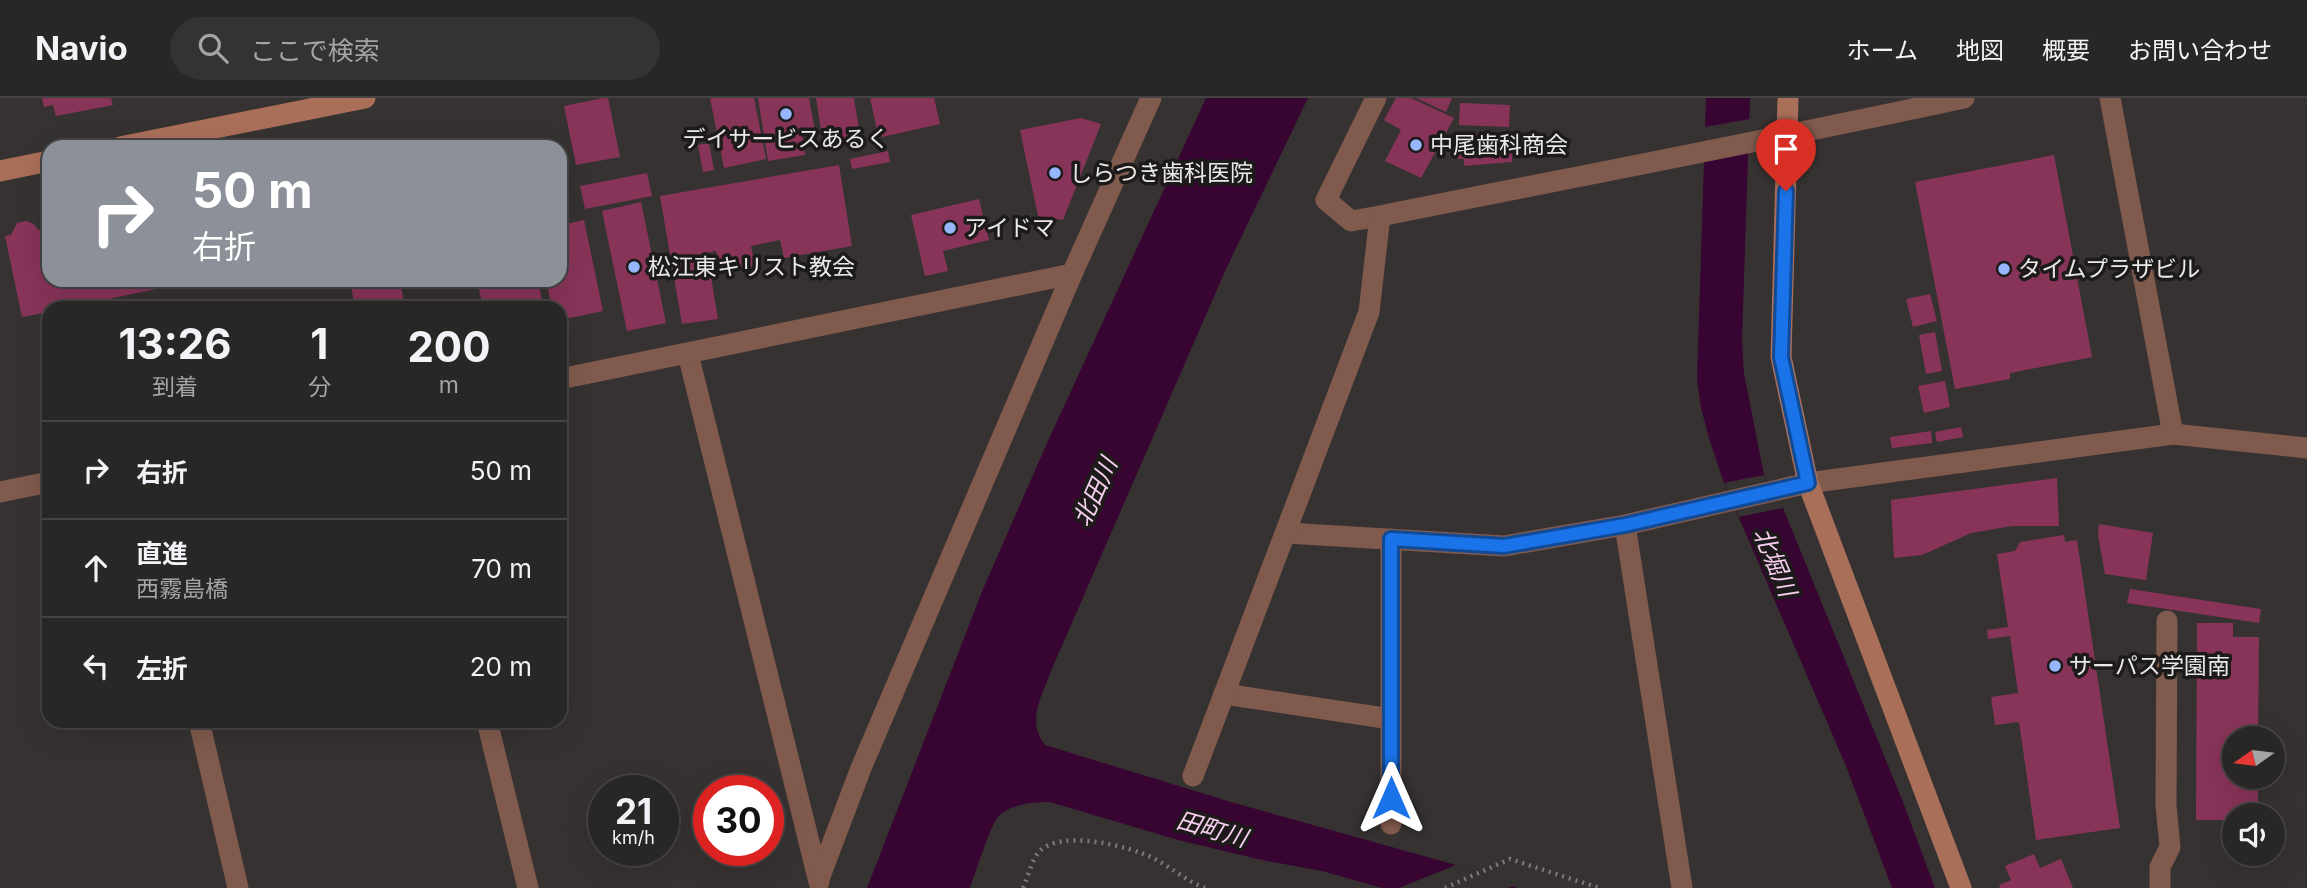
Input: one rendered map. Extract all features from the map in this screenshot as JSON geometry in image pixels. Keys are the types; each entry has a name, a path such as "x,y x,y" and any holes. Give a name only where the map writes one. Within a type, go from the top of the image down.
{"street":[{"path":"155,140 365,98"},
{"path":"818,884 861,768 1072,274 1152,98"},
{"path":"1376,98 1326,200 1351,221 1699,151 1788,136 1964,98"},
{"path":"1788,98 1781,357 1808,483 1961,888"},
{"path":"2110,98 2173,434"},
{"path":"0,171 42,162"},
{"path":"1194,776 1369,312 1380,216"},
{"path":"567,378 1072,274"},
{"path":"688,354 818,884"},
{"path":"1286,533 1504,546 1625,525 1808,483 2173,434 2307,449"},
{"path":"0,492 42,483"},
{"path":"1625,525 1682,888"},
{"path":"1391,539 1391,824"},
{"path":"2160,888 2160,867 2170,847 2166,805 2167,621"},
{"path":"1224,694 1391,719"},
{"path":"201,728 238,888"},
{"path":"489,728 528,888"}],"path":[{"path":"1023,888 1039,852 1056,841 1077,840 1095,841 1152,857 1192,883 1205,888"},
{"path":"1445,888 1510,859 1600,888"}],"water":[{"path":"1206,98 1308,98 1226,269 1051,671 1036,717 1039,736 1045,745 1231,802 1456,865 1517,888 1382,888 1322,871 1178,840 1050,802 1015,807 998,817 970,888 867,888 983,589"},
{"name":"北堀川","path":"1706,98 1750,98 1742,340 1744,373 1764,475 1783,508 1903,802 1935,888 1892,888 1846,766 1724,483 1709,438 1697,379"}],"pier":[{"path":"1750,119 1747,153 1705,161 1705,127"},
{"path":"1764,475 1783,508 1739,517 1724,483"},
{"path":"1456,865 1513,886 1399,888"}],"building":[{"path":"42,98 111,98 113,105 56,116 53,105 44,107"},
{"path":"608,98 620,157 576,165 564,106"},
{"path":"710,98 754,98 766,159 724,168"},
{"name":"デイサービスあるく","path":"758,98 809,98 815,131 802,133 805,155 768,161"},
{"path":"816,98 854,98 861,142 824,148"},
{"path":"870,98 934,98 940,124 882,137 880,130 877,130"},
{"name":"中尾歯科商会","path":"1396,98 1411,98 1454,118 1421,178 1385,161 1401,130 1384,120"},
{"path":"1416,98 1452,98 1446,112"},
{"path":"1460,103 1510,105 1509,127 1459,125"},
{"name":"しらつき歯科医院","path":"1081,118 1101,124 1063,220 1038,216 1020,130"},
{"path":"1457,133 1512,133 1512,162 1464,166 1464,159 1457,159"},
{"path":"709,143 714,170 703,172 698,145"},
{"path":"888,151 890,162 852,169 850,159"},
{"name":"タイムプラザビル","path":"2054,155 2092,357 2010,373 2010,379 1955,389 1915,182"},
{"path":"839,165 852,246 784,258 780,240 751,246 755,266 721,273 716,251 707,253 718,319 682,324 660,196"},
{"path":"647,173 652,196 585,209 580,186"},
{"name":"アイドマ","path":"979,199 989,240 943,251 948,271 925,276 911,215"},
{"name":"松江東キリスト教会","path":"641,202 666,323 627,331 602,211"},
{"path":"584,220 603,311 567,319 567,301 550,301 548,287 567,287 567,224"},
{"path":"26,221 34,224 38,230 42,229 42,287 165,287 99,301 42,301 42,313 22,317 5,236 11,235 17,223"},
{"path":"351,287 401,287 404,301 354,301"},
{"path":"478,287 539,287 542,301 482,301"},
{"path":"1930,294 1937,321 1913,327 1906,299"},
{"path":"1935,332 1942,371 1926,374 1919,335"},
{"path":"1945,381 1950,407 1924,413 1918,386"},
{"path":"1961,427 1963,437 1937,442 1935,432"},
{"path":"1931,431 1932,443 1892,448 1890,437"},
{"path":"2057,478 2059,526 2012,526 1971,533 1922,555 1894,558 1891,500"},
{"path":"2099,524 2153,533 2146,580 2105,574 2098,535"},
{"name":"サーパス学園南","path":"2064,535 2065,542 2077,540 2120,828 2036,840 2019,722 1995,725 1991,697 2018,693 2010,636 1988,639 1987,630 2008,627 1997,554 2015,551 2020,542"},
{"path":"2130,589 2261,609 2259,623 2127,603"},
{"path":"2197,623 2233,623 2233,637 2259,637 2258,726 2222,726 2222,789 2258,789 2258,803 2222,803 2222,820 2196,820"},
{"path":"2034,854 2040,868 2061,859 2073,888 2000,888 1999,885 2011,880 2005,866"}],"place":[{"name":"デイサービスあるく","path":"786,114"},
{"name":"中尾歯科商会","path":"1416,145"},
{"name":"しらつき歯科医院","path":"1055,173"},
{"name":"アイドマ","path":"950,228"},
{"name":"松江東キリスト教会","path":"634,267"},
{"name":"タイムプラザビル","path":"2004,269"},
{"name":"サーパス学園南","path":"2055,666"}],"route":[{"path":"1391,798 1391,539 1504,546 1625,525 1808,483 1781,357 1786,191"}],"water label":[{"name":"北田川","path":"1095,492"},
{"name":"田町川","path":"1212,829"}]}
